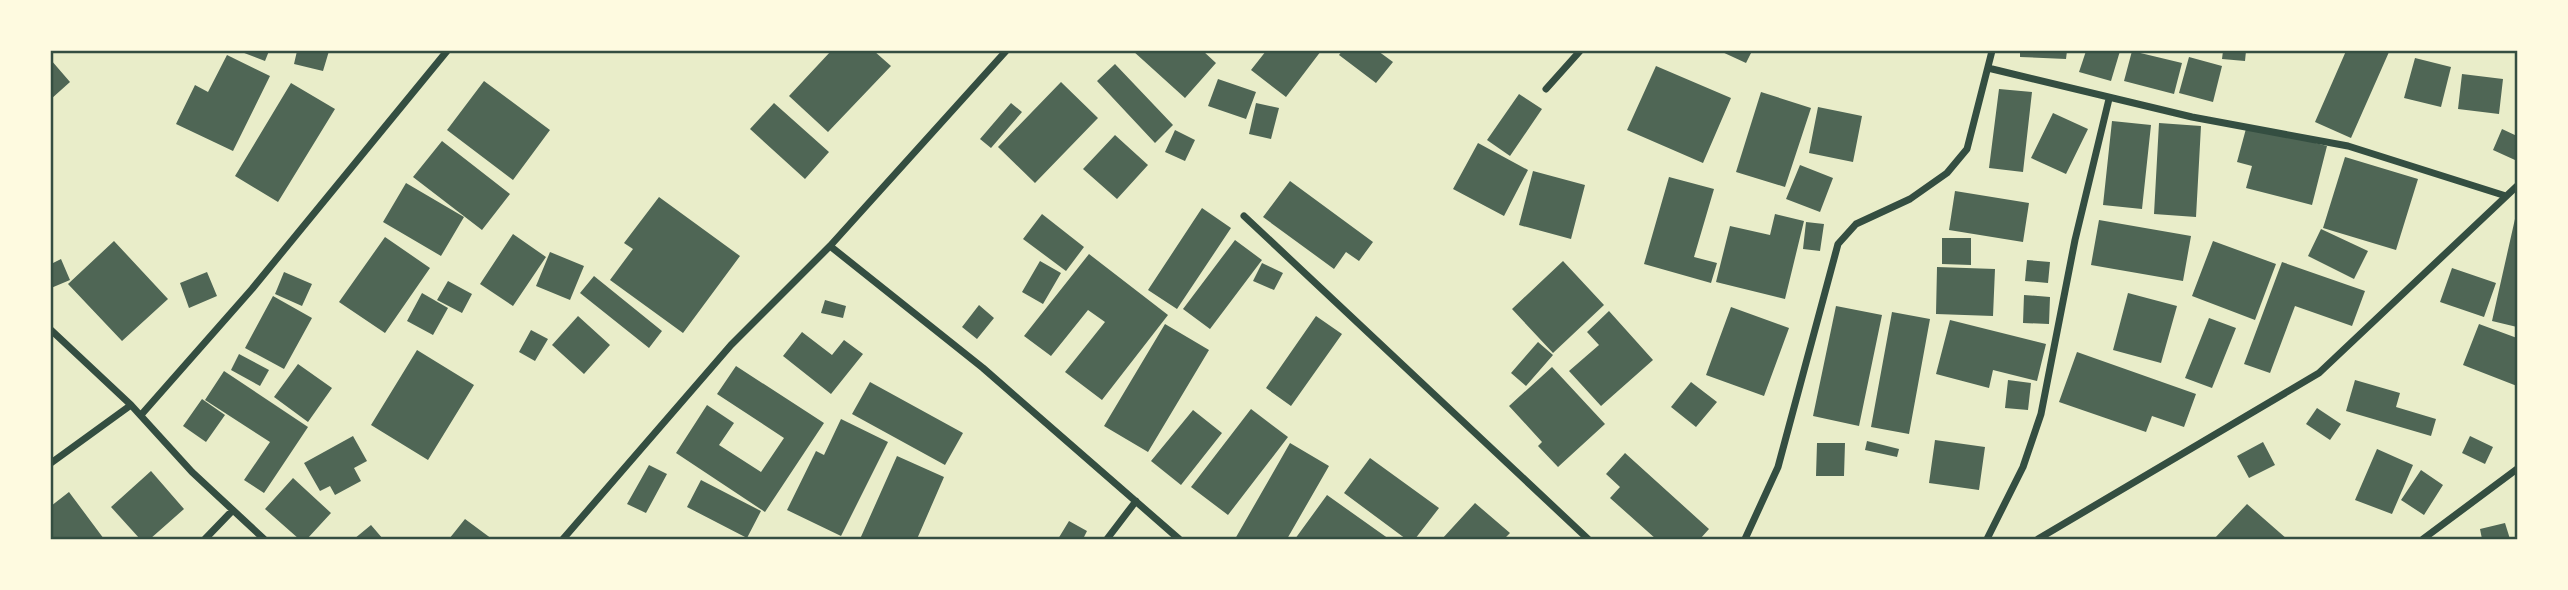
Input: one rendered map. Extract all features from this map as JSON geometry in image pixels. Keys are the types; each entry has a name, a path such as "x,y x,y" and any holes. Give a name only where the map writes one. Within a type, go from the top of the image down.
{"street":[{"path":"141,415 252,289 447,51"},
{"path":"563,539 731,345 830,246 1006,51"},
{"path":"1546,89 1580,51"},
{"path":"1745,539 1778,467 1838,244 1856,224 1910,199 1947,173 1967,149 1992,51"},
{"path":"1988,68 2109,99 2348,146 2506,196"},
{"path":"1987,539 2013,489 2041,414 2075,240 2109,99"},
{"path":"2038,539 2319,373 2517,186"},
{"path":"1244,216 1588,539"},
{"path":"830,246 983,368 1179,539"},
{"path":"51,330 141,415 192,472 264,539"},
{"path":"51,463 131,405"},
{"path":"2423,539 2517,468"},
{"path":"1107,539 1136,501"},
{"path":"205,539 232,511"}],"building":[{"path":"239,51 269,51 265,61"},
{"path":"297,51 329,51 323,71 294,64"},
{"path":"831,51 874,51 891,66 828,132 789,96"},
{"path":"1133,51 1203,51 1216,63 1185,98"},
{"path":"1266,51 1321,51 1286,97 1251,70"},
{"path":"1342,51 1378,51 1393,62 1376,83 1339,55"},
{"path":"1720,51 1752,51 1746,63"},
{"path":"2020,51 2067,51 2066,59 2020,57"},
{"path":"2086,51 2120,51 2111,81 2079,72"},
{"path":"2132,51 2182,63 2174,94 2124,81"},
{"path":"2223,51 2246,51 2245,61 2222,59"},
{"path":"2346,51 2389,52 2351,138 2315,122"},
{"path":"227,55 270,76 233,151 176,124 195,85 208,92"},
{"path":"2189,57 2222,66 2213,102 2179,93"},
{"path":"2415,58 2451,67 2441,107 2404,98"},
{"path":"51,60 70,82 51,99"},
{"path":"1115,64 1173,125 1155,143 1097,81"},
{"path":"1656,66 1731,98 1703,163 1627,130"},
{"path":"2462,74 2503,79 2499,114 2458,109"},
{"path":"1218,79 1256,92 1246,119 1208,106"},
{"path":"484,81 550,130 513,180 447,130"},
{"path":"1061,82 1098,118 1035,183 998,147"},
{"path":"291,83 335,109 278,202 235,176"},
{"path":"1999,89 2032,92 2023,172 1989,168"},
{"path":"1761,92 1811,108 1785,187 1736,172"},
{"path":"1519,94 1542,109 1510,156 1487,140"},
{"path":"774,103 829,152 805,179 750,129"},
{"path":"1011,103 1022,112 991,148 980,139"},
{"path":"1256,103 1279,108 1271,139 1249,134"},
{"path":"1818,107 1862,116 1853,162 1809,153"},
{"path":"2053,113 2088,129 2066,174 2031,158"},
{"path":"2112,121 2151,125 2142,209 2103,205"},
{"path":"2159,123 2201,126 2196,217 2154,214"},
{"path":"2247,125 2327,146 2312,205 2246,188 2252,166 2237,162"},
{"path":"2502,129 2517,136 2515,160 2493,150"},
{"path":"1175,130 1195,140 1185,161 1165,152"},
{"path":"1115,135 1148,165 1117,199 1083,169"},
{"path":"442,141 510,194 482,230 413,177"},
{"path":"1478,143 1528,170 1504,216 1453,189"},
{"path":"2345,157 2418,179 2396,250 2323,228"},
{"path":"1800,165 1833,178 1820,212 1786,199"},
{"path":"1533,171 1585,185 1571,239 1519,225"},
{"path":"1669,177 1714,189 1694,257 1717,263 1711,283 1644,264"},
{"path":"1290,181 1373,242 1359,261 1346,252 1334,269 1263,217"},
{"path":"406,183 464,217 441,256 383,222"},
{"path":"1955,191 2029,203 2023,242 1949,230"},
{"path":"659,197 740,256 683,333 610,280 633,249 624,243"},
{"path":"1202,208 1231,228 1177,309 1148,290"},
{"path":"2517,210 2517,327 2492,321"},
{"path":"1042,214 1084,247 1066,271 1023,239"},
{"path":"1775,214 1804,221 1785,299 1716,282 1730,226 1770,235"},
{"path":"2099,220 2191,236 2183,281 2091,265"},
{"path":"1806,222 1824,224 1820,251 1803,249"},
{"path":"2321,229 2368,251 2354,279 2308,256"},
{"path":"513,234 546,257 513,306 480,284"},
{"path":"385,237 430,268 385,333 339,302"},
{"path":"1942,238 1971,238 1971,265 1942,264"},
{"path":"1235,240 1262,260 1210,329 1183,309"},
{"path":"114,241 168,299 122,341 68,284"},
{"path":"2213,241 2276,264 2255,320 2192,296"},
{"path":"550,252 584,266 570,300 536,286"},
{"path":"1089,254 1168,315 1102,400 1065,372 1105,322 1088,310 1051,356 1024,336"},
{"path":"61,259 70,280 51,288 51,264"},
{"path":"2027,260 2050,262 2048,283 2025,281"},
{"path":"1040,261 1061,273 1043,304 1022,292"},
{"path":"1563,261 1604,305 1553,353 1512,309"},
{"path":"2282,262 2365,291 2352,326 2295,306 2270,373 2244,364"},
{"path":"1262,263 1283,273 1274,290 1253,281"},
{"path":"1937,267 1995,269 1993,316 1936,314"},
{"path":"2452,268 2496,283 2484,317 2440,302"},
{"path":"207,272 217,296 189,308 180,283"},
{"path":"284,272 312,284 302,306 275,294"},
{"path":"594,276 662,331 649,348 580,293"},
{"path":"448,281 472,294 462,313 437,300"},
{"path":"422,293 448,308 433,335 407,321"},
{"path":"2128,293 2177,306 2161,363 2113,350"},
{"path":"2024,295 2050,297 2049,324 2023,323"},
{"path":"273,296 312,318 284,369 245,348"},
{"path":"825,300 846,306 843,318 821,313"},
{"path":"979,305 994,318 977,339 962,327"},
{"path":"1836,306 1882,315 1859,426 1813,416"},
{"path":"1731,307 1789,328 1764,396 1706,375"},
{"path":"1609,311 1653,360 1601,406 1569,371 1599,345 1587,332"},
{"path":"1892,312 1930,319 1909,434 1871,427"},
{"path":"578,316 610,345 584,374 552,345"},
{"path":"1316,316 1342,334 1291,406 1266,388"},
{"path":"2209,318 2236,328 2212,388 2185,378"},
{"path":"1950,320 2046,344 2037,381 1993,370 1989,388 1936,374"},
{"path":"1165,324 1209,350 1148,452 1104,426"},
{"path":"2479,324 2517,338 2517,386 2463,365"},
{"path":"531,330 548,339 535,361 519,352"},
{"path":"802,332 832,355 844,340 863,354 831,394 783,356"},
{"path":"1538,342 1553,355 1526,386 1511,373"},
{"path":"417,350 474,385 428,460 371,425"},
{"path":"2077,352 2196,394 2184,427 2152,416 2146,432 2059,402"},
{"path":"239,354 269,370 260,386 231,370"},
{"path":"298,364 332,388 308,422 274,397"},
{"path":"736,366 824,423 765,512 676,453 707,405 734,423 719,445 761,472 784,438 717,394"},
{"path":"1552,367 1605,424 1558,467 1538,446 1542,442 1509,406"},
{"path":"224,371 308,427 264,493 244,480 270,442 205,400"},
{"path":"2008,380 2031,383 2028,410 2005,408"},
{"path":"2355,380 2400,393 2396,407 2436,419 2431,436 2346,411"},
{"path":"870,382 963,433 945,465 852,414"},
{"path":"1691,382 1717,402 1696,427 1671,407"},
{"path":"202,399 225,415 206,442 183,426"},
{"path":"2317,408 2341,424 2330,440 2306,424"},
{"path":"1251,409 1288,437 1228,515 1191,487"},
{"path":"1193,410 1222,433 1181,485 1151,461"},
{"path":"841,419 888,442 841,536 787,510 816,451 824,455"},
{"path":"353,436 367,461 354,468 361,481 335,495 330,486 320,491 304,463"},
{"path":"2470,436 2493,447 2485,464 2462,453"},
{"path":"1935,440 1985,447 1979,490 1929,483"},
{"path":"1867,441 1899,449 1897,457 1865,450"},
{"path":"2263,442 2275,465 2249,478 2237,456"},
{"path":"1290,443 1329,466 1287,539 1235,539"},
{"path":"1817,443 1845,443 1844,476 1816,476"},
{"path":"2377,449 2413,465 2392,514 2355,500"},
{"path":"1625,453 1709,529 1700,539 1656,539 1610,498 1620,487 1606,474"},
{"path":"897,456 944,477 917,539 860,539"},
{"path":"1370,458 1439,508 1415,539 1406,539 1344,493"},
{"path":"649,465 667,474 646,513 627,504"},
{"path":"2421,470 2443,485 2424,515 2401,500"},
{"path":"151,471 184,509 150,539 140,539 111,507"},
{"path":"293,478 331,513 307,539 299,539 265,509"},
{"path":"701,480 761,511 747,538 687,507"},
{"path":"69,492 104,539 51,539 51,506"},
{"path":"1327,495 1389,539 1295,539"},
{"path":"1475,503 1510,533 1504,539 1442,539"},
{"path":"2247,504 2287,539 2214,539"},
{"path":"465,519 492,539 449,539"},
{"path":"1069,521 1087,531 1083,539 1058,539"},
{"path":"2505,523 2510,539 2482,539 2480,529"},
{"path":"371,525 383,539 354,539"}]}
